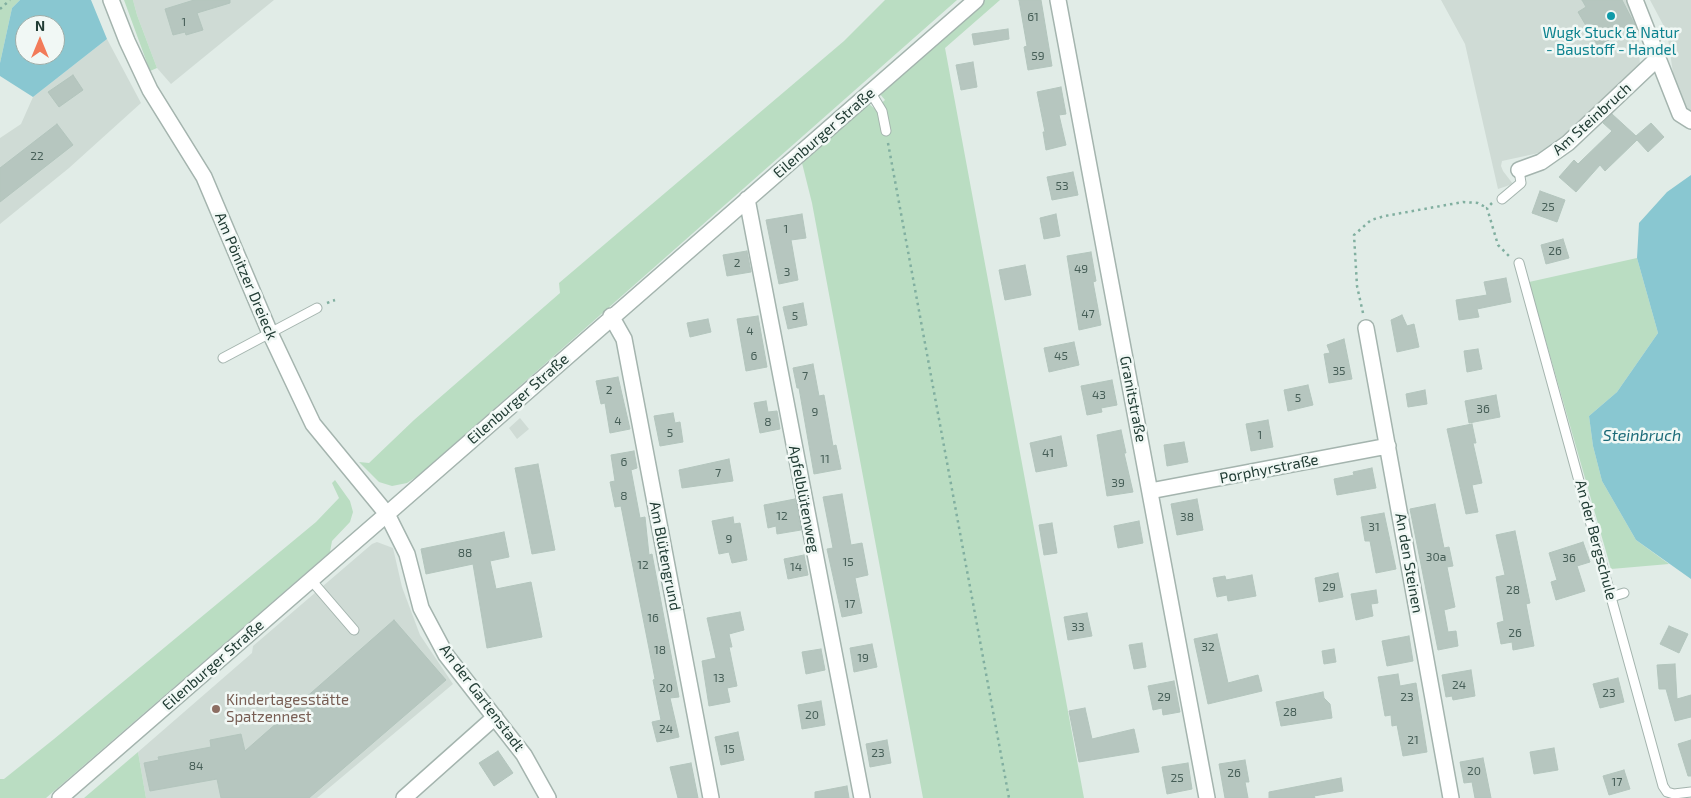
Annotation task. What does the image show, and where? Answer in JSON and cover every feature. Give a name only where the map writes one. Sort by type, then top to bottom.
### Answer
[{"type":"street","name":"Am Pönitzer Dreieck","points":[[111,0],[127,41],[150,90],[204,177],[270,333],[313,424],[387,514]]},
{"type":"street","name":"Eilenburger Straße","points":[[60,798],[976,0]]},
{"type":"street","name":"Granitstraße","points":[[1058,0],[1207,798]]},
{"type":"street","points":[[1635,0],[1680,114],[1691,121]]},
{"type":"street","name":"Am Steinbruch","points":[[1519,170],[1541,162],[1562,147],[1658,58]]},
{"type":"street","name":"Apfelblütenweg","points":[[747,199],[862,798]]},
{"type":"street","name":"Am Blütengrund","points":[[611,316],[624,339],[711,798]]},
{"type":"street","name":"An den Steinen","points":[[1366,328],[1451,798]]},
{"type":"street","name":"Porphyrstraße","points":[[1150,491],[1388,446]]},
{"type":"street","name":"An der Gartenstadt","points":[[387,514],[407,554],[421,608],[446,655],[524,755],[548,798]]},
{"type":"street","points":[[404,798],[418,793],[494,717]]},
{"type":"lane","points":[[871,93],[882,111],[886,131]]},
{"type":"lane","points":[[1502,199],[1521,183],[1519,170]]},
{"type":"lane","name":"An der Bergschule","points":[[1519,263],[1664,786],[1667,792],[1674,794],[1691,792]]},
{"type":"lane","points":[[223,358],[316,308]]},
{"type":"lane","points":[[311,580],[354,630]]},
{"type":"lane","points":[[1611,597],[1624,593]]},
{"type":"path","points":[[0,9],[10,0]]},
{"type":"path","points":[[886,131],[1009,798]]},
{"type":"path","points":[[1487,208],[1502,199]]},
{"type":"path","points":[[1366,328],[1357,286],[1354,235],[1371,220],[1463,202],[1478,203],[1487,208],[1498,245],[1505,254],[1519,263]]},
{"type":"shaded area","points":[[133,0],[274,0],[171,84],[157,68]]},
{"type":"shaded area","points":[[1441,0],[1629,0],[1638,25],[1640,67],[1548,151],[1502,161],[1503,171],[1513,184],[1498,189],[1465,44]]},
{"type":"shaded area","points":[[1650,0],[1691,0],[1691,116],[1684,109],[1673,73],[1667,32]]},
{"type":"shaded area","points":[[107,39],[141,103],[69,168],[0,224],[0,138],[21,124],[33,97]]},
{"type":"shaded area","points":[[520,418],[529,429],[517,439],[509,428]]},
{"type":"shaded area","points":[[377,542],[393,548],[402,587],[420,635],[453,684],[317,798],[146,798],[138,752],[252,653],[253,646],[372,544]]},
{"type":"green space","points":[[0,0],[20,0],[12,8],[0,63]]},
{"type":"green space","points":[[124,0],[133,0],[157,68],[150,71]]},
{"type":"green space","points":[[885,0],[957,0],[419,475],[407,483],[392,486],[379,482],[359,462],[369,463],[414,420],[560,293],[559,283],[844,41]]},
{"type":"green space","points":[[984,0],[1000,0],[945,48],[1084,798],[923,798],[812,203],[802,163],[869,104],[875,109],[885,100],[880,94]]},
{"type":"green space","points":[[1637,258],[1658,333],[1617,392],[1589,416],[1593,446],[1602,481],[1636,540],[1669,564],[1611,569],[1529,282]]},
{"type":"green space","points":[[335,480],[350,501],[353,512],[350,522],[332,541],[330,552],[46,798],[0,798],[0,779],[4,779],[54,739],[316,522],[339,498],[332,483]]},
{"type":"green space","points":[[138,752],[146,798],[84,798]]},
{"type":"water","points":[[20,0],[91,0],[107,39],[33,97],[0,76],[0,63],[12,8]]},
{"type":"water","name":"Steinbruch","points":[[1691,175],[1691,579],[1636,540],[1602,481],[1593,446],[1589,416],[1617,392],[1658,333],[1637,258],[1639,223],[1667,192]]},
{"type":"building","points":[[194,0],[230,0],[230,3],[197,13],[203,30],[186,35],[185,32],[173,35],[165,9]]},
{"type":"building","points":[[1019,0],[1041,0],[1052,66],[1028,70],[1024,47],[1027,46]]},
{"type":"building","name":"Wugk Stuck & Natur - Baustoff - Handel","points":[[1582,0],[1622,0],[1635,25],[1598,46],[1578,12],[1586,7]]},
{"type":"building","points":[[1008,29],[1009,39],[974,45],[972,34]]},
{"type":"building","points":[[973,62],[977,87],[961,90],[956,65]]},
{"type":"building","points":[[73,75],[83,90],[59,107],[48,92]]},
{"type":"building","points":[[1061,87],[1066,114],[1059,115],[1066,145],[1046,150],[1043,132],[1045,132],[1037,92]]},
{"type":"building","points":[[1612,114],[1636,136],[1651,123],[1664,137],[1648,152],[1637,140],[1605,171],[1600,165],[1576,192],[1559,177],[1574,160],[1578,164],[1612,131],[1603,123]]},
{"type":"building","points":[[57,124],[73,145],[0,202],[0,168]]},
{"type":"building","points":[[1073,172],[1078,195],[1052,200],[1047,177]]},
{"type":"building","points":[[1540,191],[1565,200],[1557,222],[1532,213]]},
{"type":"building","points":[[802,214],[806,238],[791,240],[798,280],[779,284],[766,220]]},
{"type":"building","points":[[1056,214],[1060,236],[1044,239],[1040,218]]},
{"type":"building","points":[[1563,239],[1569,258],[1546,264],[1541,245]]},
{"type":"building","points":[[747,251],[751,272],[727,276],[723,255]]},
{"type":"building","points":[[1091,252],[1096,281],[1093,282],[1101,325],[1079,330],[1067,256]]},
{"type":"building","points":[[1025,265],[1031,295],[1005,300],[999,270]]},
{"type":"building","points":[[1506,278],[1511,302],[1477,309],[1479,317],[1459,320],[1456,300],[1487,295],[1484,282]]},
{"type":"building","points":[[803,303],[807,325],[788,329],[783,307]]},
{"type":"building","points":[[1402,315],[1407,326],[1414,324],[1419,347],[1397,352],[1391,320]]},
{"type":"building","points":[[758,316],[767,367],[746,371],[737,319]]},
{"type":"building","points":[[708,319],[711,332],[690,337],[687,323]]},
{"type":"building","points":[[1344,339],[1352,379],[1329,383],[1324,354],[1330,353],[1327,345]]},
{"type":"building","points":[[1074,342],[1079,365],[1049,372],[1044,348]]},
{"type":"building","points":[[1478,349],[1482,369],[1467,372],[1464,351]]},
{"type":"building","points":[[813,364],[819,396],[824,395],[833,446],[836,445],[841,469],[814,474],[799,388],[797,388],[793,368]]},
{"type":"building","points":[[618,377],[630,429],[610,433],[605,403],[601,404],[596,381]]},
{"type":"building","points":[[1112,380],[1117,405],[1101,408],[1102,412],[1087,415],[1081,386]]},
{"type":"building","points":[[1308,385],[1313,405],[1288,411],[1284,390]]},
{"type":"building","points":[[1425,390],[1427,404],[1408,407],[1406,394]]},
{"type":"building","points":[[1496,395],[1500,417],[1469,423],[1465,401]]},
{"type":"building","points":[[766,401],[768,412],[777,411],[780,429],[760,433],[754,403]]},
{"type":"building","points":[[673,413],[675,423],[680,422],[683,442],[660,446],[654,416]]},
{"type":"building","points":[[1268,420],[1273,447],[1251,451],[1246,424]]},
{"type":"building","points":[[1472,424],[1476,443],[1473,443],[1482,483],[1472,485],[1478,512],[1466,514],[1447,429]]},
{"type":"building","points":[[1121,430],[1133,492],[1107,496],[1097,435]]},
{"type":"building","points":[[1061,436],[1067,466],[1036,472],[1030,443]]},
{"type":"building","points":[[1184,442],[1188,462],[1167,466],[1164,445]]},
{"type":"building","points":[[634,451],[637,468],[631,470],[640,518],[645,517],[649,555],[652,554],[679,697],[670,698],[679,737],[657,742],[652,722],[661,720],[653,680],[655,679],[621,506],[615,507],[610,482],[615,481],[611,455]]},
{"type":"building","points":[[729,459],[733,481],[682,488],[679,470]]},
{"type":"building","points":[[538,464],[555,550],[532,554],[515,468]]},
{"type":"building","points":[[1372,468],[1376,488],[1337,495],[1334,479],[1354,475],[1353,472]]},
{"type":"building","points":[[842,494],[851,545],[862,543],[868,575],[855,578],[862,613],[842,617],[827,549],[833,548],[823,497]]},
{"type":"building","points":[[795,499],[801,530],[777,534],[776,526],[768,528],[764,505]]},
{"type":"building","points":[[1197,499],[1203,530],[1177,535],[1171,504]]},
{"type":"building","points":[[1435,504],[1444,548],[1449,547],[1453,566],[1447,567],[1455,607],[1444,610],[1448,632],[1456,631],[1458,646],[1438,650],[1410,509]]},
{"type":"building","points":[[1384,513],[1396,569],[1376,573],[1370,541],[1365,541],[1361,517]]},
{"type":"building","points":[[733,517],[734,524],[740,523],[747,560],[732,563],[729,552],[719,554],[712,521]]},
{"type":"building","points":[[1139,521],[1143,543],[1118,548],[1114,526]]},
{"type":"building","points":[[1052,523],[1057,553],[1044,555],[1039,525]]},
{"type":"building","points":[[1515,531],[1530,603],[1526,604],[1534,646],[1513,650],[1512,642],[1501,644],[1497,623],[1504,621],[1496,577],[1505,575],[1496,535]]},
{"type":"building","points":[[504,532],[509,557],[490,561],[496,589],[531,582],[542,637],[487,648],[473,564],[426,574],[421,549]]},
{"type":"building","points":[[1583,542],[1590,562],[1577,566],[1585,591],[1556,600],[1551,582],[1557,580],[1549,553]]},
{"type":"building","points":[[804,555],[808,575],[788,579],[784,559]]},
{"type":"building","points":[[1338,573],[1343,597],[1319,602],[1315,578]]},
{"type":"building","points":[[1252,575],[1256,596],[1228,601],[1227,595],[1217,597],[1213,578],[1225,576],[1226,580]]},
{"type":"building","points":[[1376,590],[1378,603],[1371,604],[1373,616],[1356,620],[1351,594]]},
{"type":"building","points":[[740,612],[744,630],[729,634],[732,647],[729,647],[737,686],[727,688],[730,702],[709,706],[702,661],[716,658],[707,618]]},
{"type":"building","points":[[1087,613],[1092,636],[1068,640],[1064,617]]},
{"type":"building","points":[[394,620],[446,680],[309,798],[221,798],[217,779],[150,791],[144,763],[159,760],[158,757],[211,747],[210,740],[241,734],[245,751]]},
{"type":"building","points":[[1669,626],[1688,634],[1679,653],[1660,644]]},
{"type":"building","points":[[1217,634],[1228,683],[1258,675],[1262,691],[1208,704],[1194,639]]},
{"type":"building","points":[[1409,636],[1413,661],[1387,666],[1382,641]]},
{"type":"building","points":[[1142,643],[1146,667],[1134,669],[1129,645]]},
{"type":"building","points":[[872,644],[877,667],[854,672],[850,648]]},
{"type":"building","points":[[821,649],[825,670],[806,674],[802,652]]},
{"type":"building","points":[[1334,649],[1336,662],[1324,664],[1322,651]]},
{"type":"building","points":[[1675,664],[1677,699],[1691,695],[1691,717],[1675,721],[1666,689],[1659,689],[1657,665]]},
{"type":"building","points":[[1471,670],[1475,696],[1453,700],[1452,696],[1446,697],[1442,675]]},
{"type":"building","points":[[1398,674],[1400,686],[1416,683],[1427,752],[1403,756],[1397,725],[1392,726],[1391,715],[1385,716],[1378,677]]},
{"type":"building","points":[[1618,678],[1624,702],[1600,708],[1593,684]]},
{"type":"building","points":[[1174,681],[1180,712],[1163,715],[1162,708],[1153,710],[1148,686]]},
{"type":"building","points":[[1323,692],[1324,698],[1330,704],[1332,718],[1281,726],[1276,702]]},
{"type":"building","points":[[821,701],[825,725],[802,729],[798,705]]},
{"type":"building","points":[[1085,708],[1092,739],[1134,729],[1139,752],[1079,762],[1069,711]]},
{"type":"building","points":[[738,732],[744,760],[721,765],[715,737]]},
{"type":"building","points":[[887,740],[891,763],[870,767],[866,744]]},
{"type":"building","points":[[1691,740],[1691,776],[1688,776],[1678,744]]},
{"type":"building","points":[[1554,748],[1558,770],[1534,774],[1530,752]]},
{"type":"building","points":[[498,751],[513,773],[494,786],[479,763]]},
{"type":"building","points":[[1483,758],[1491,798],[1475,798],[1472,782],[1464,783],[1460,762]]},
{"type":"building","points":[[1245,760],[1249,782],[1245,782],[1248,798],[1225,798],[1219,764]]},
{"type":"building","points":[[691,763],[698,798],[678,798],[670,767]]},
{"type":"building","points":[[1188,763],[1192,789],[1167,794],[1162,767]]},
{"type":"building","points":[[1624,770],[1630,789],[1609,795],[1603,776]]},
{"type":"building","points":[[1341,778],[1343,791],[1314,796],[1315,798],[1269,798],[1269,792]]},
{"type":"building","points":[[847,786],[849,798],[815,798],[815,792]]},
{"type":"place","name":"Wugk Stuck & Natur - Baustoff - Handel","points":[[1611,16]]},
{"type":"place","name":"Kindertagesstätte Spatzennest","points":[[216,709]]}]
